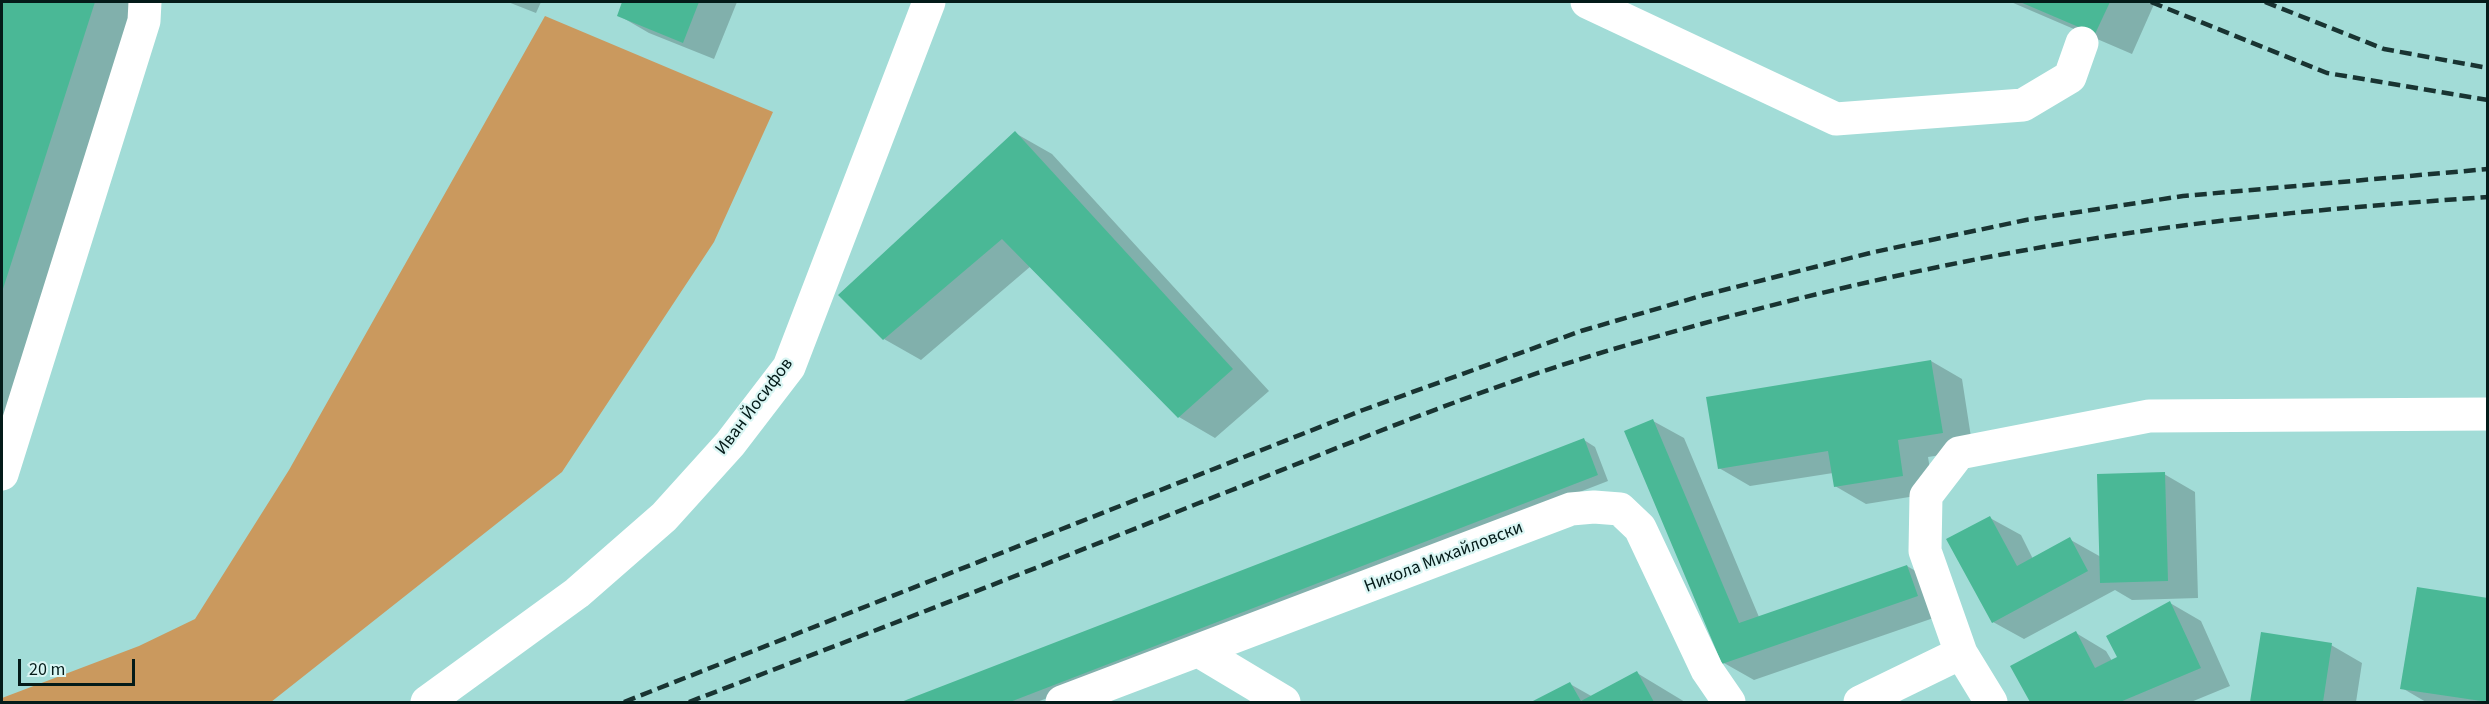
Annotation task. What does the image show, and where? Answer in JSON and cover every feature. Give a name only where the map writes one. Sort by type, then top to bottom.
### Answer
[{"type":"street","points":[[2,474],[144,21],[145,2]]},
{"type":"street","name":"Иван Йосифов","points":[[427,702],[577,593],[664,517],[730,444],[789,368],[929,2]]},
{"type":"street","points":[[1587,2],[1836,119],[2023,105],[2070,76],[2082,43]]},
{"type":"street","points":[[1991,702],[1962,653],[1925,551],[1926,496],[1959,453],[2149,416],[2487,414]]},
{"type":"street","name":"Никола Михайловски","points":[[1062,702],[1571,509],[1603,508],[1620,509],[1640,528],[1707,670],[1729,702]]},
{"type":"street","points":[[1199,651],[1284,702]]},
{"type":"street","points":[[1860,702],[1962,653]]},
{"type":"shaded area","points":[[545,16],[773,112],[714,242],[562,472],[271,702],[2,702],[2,698],[139,646],[195,619],[289,470]]},
{"type":"building","points":[[2,2],[95,2],[2,292]]},
{"type":"building","points":[[622,2],[699,2],[683,43],[617,16]]},
{"type":"building","points":[[2020,2],[2110,2],[2095,34]]},
{"type":"building","points":[[1015,131],[1233,369],[1178,418],[1002,239],[883,340],[838,295]]},
{"type":"building","points":[[1931,360],[1943,433],[1898,440],[1903,476],[1834,487],[1828,451],[1718,469],[1706,397]]},
{"type":"building","points":[[1653,419],[1739,623],[1907,565],[1918,596],[1722,664],[1624,431]]},
{"type":"building","points":[[1584,438],[1598,475],[1010,702],[901,702]]},
{"type":"building","points":[[2165,472],[2168,581],[2100,583],[2097,474]]},
{"type":"building","points":[[1990,516],[2017,566],[2070,537],[2088,571],[1992,623],[1946,539]]},
{"type":"building","points":[[2417,587],[2488,598],[2488,702],[2400,689]]},
{"type":"building","points":[[2170,601],[2201,668],[2120,702],[2030,702],[2010,666],[2076,631],[2095,668],[2117,657],[2106,636]]},
{"type":"building","points":[[2261,632],[2332,643],[2323,702],[2250,702]]},
{"type":"building","points":[[1637,671],[1654,702],[1531,702],[1570,682],[1581,701]]},
{"type":"railway","points":[[2151,2],[2327,73],[2488,100]]},
{"type":"railway","points":[[2265,2],[2384,49],[2488,68]]},
{"type":"railway","points":[[624,702],[1363,410],[1581,331],[1704,295],[1874,252],[2026,220],[2183,196],[2488,169]]},
{"type":"railway","points":[[689,702],[1008,579],[1447,405],[1547,370],[1669,333],[1815,295],[2037,248],[2225,220],[2488,197]]}]
